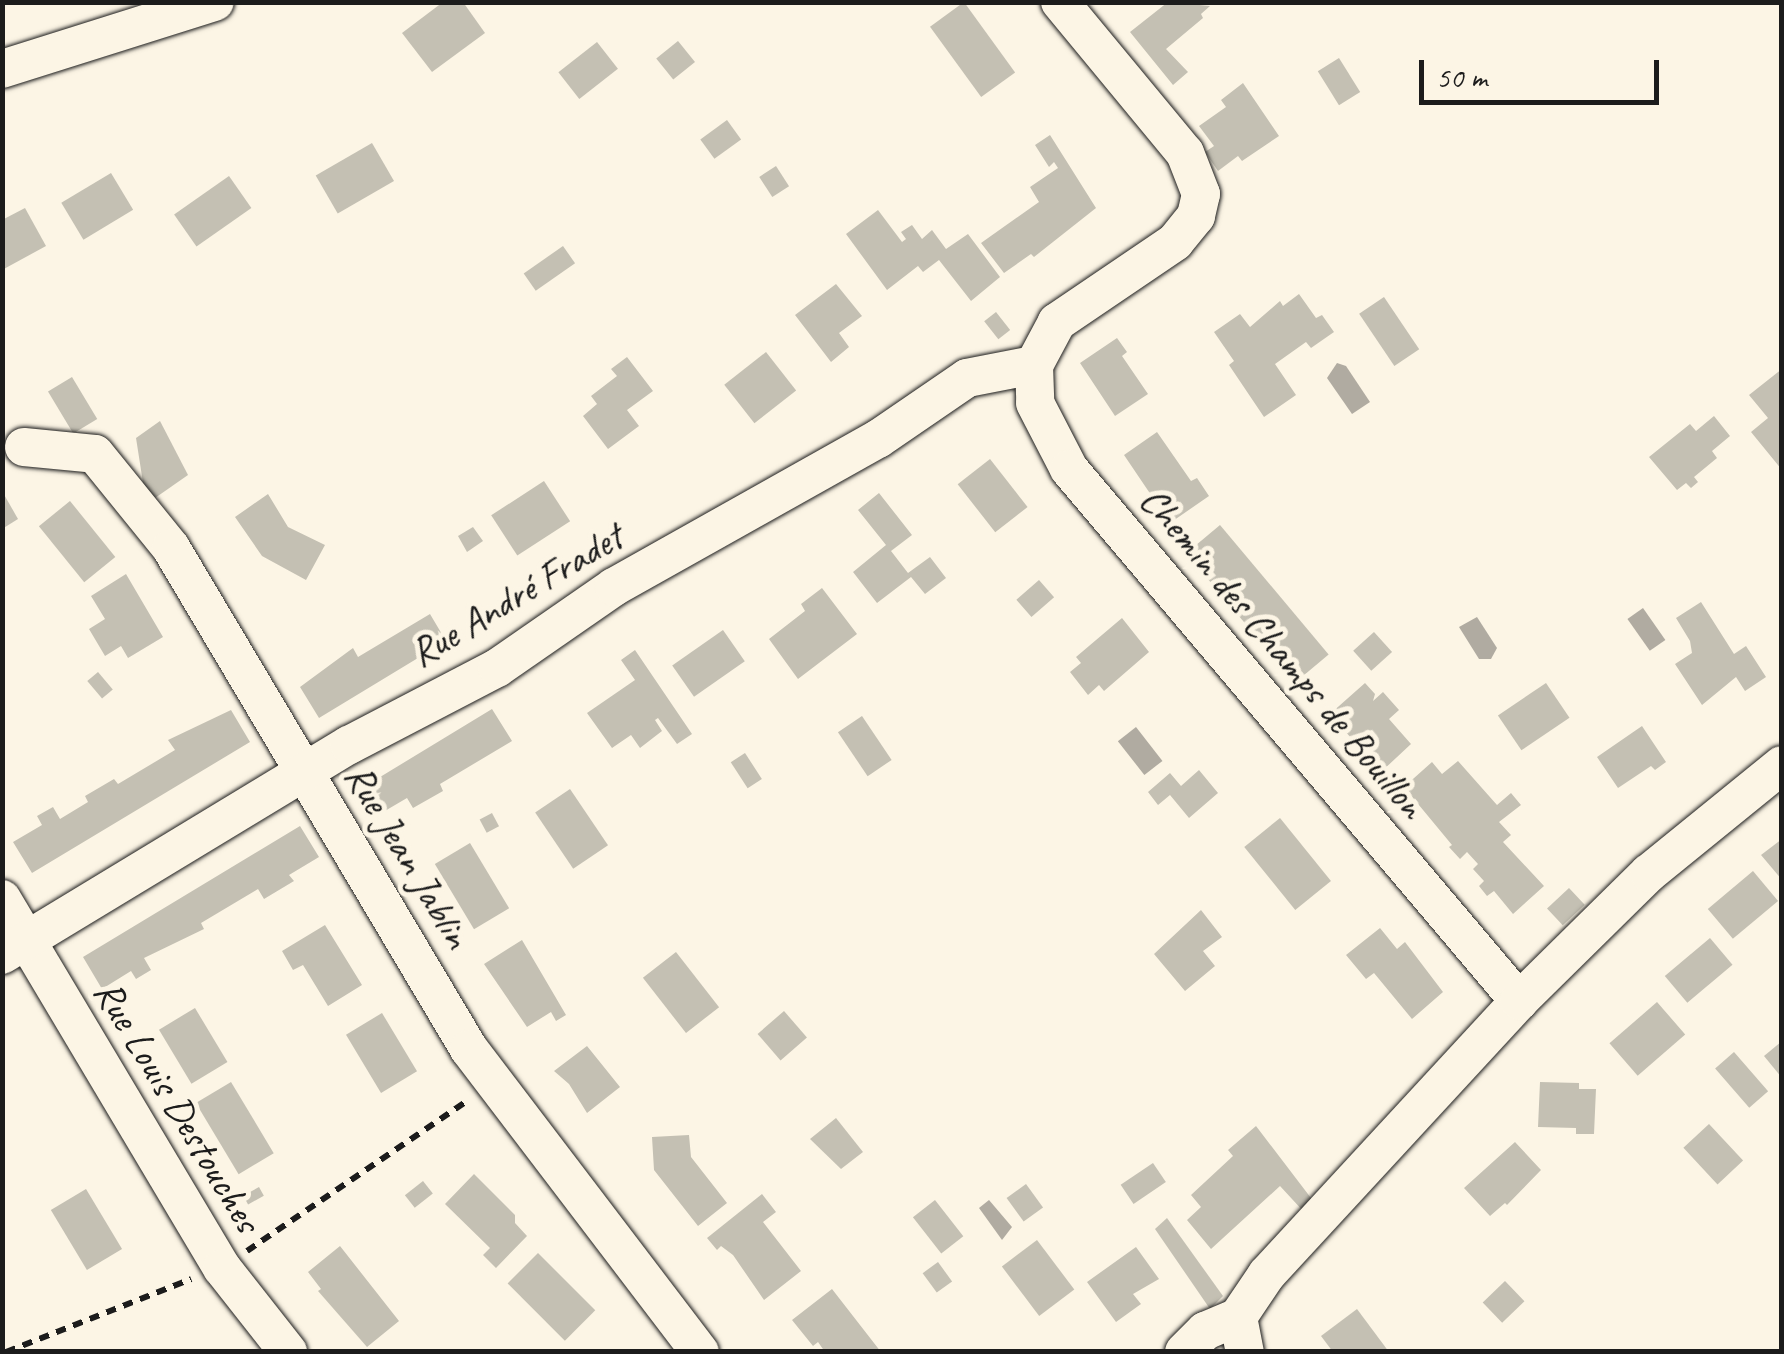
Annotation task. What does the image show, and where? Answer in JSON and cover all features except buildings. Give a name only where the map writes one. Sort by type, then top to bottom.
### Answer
[{"type":"street","points":[[2,68],[214,2]]},
{"type":"street","points":[[1034,364],[1056,322],[1175,242],[1196,216],[1200,194],[1184,153],[1060,2]]},
{"type":"street","name":"Rue André Fradet","points":[[16,947],[305,772],[426,702],[497,668],[614,586],[878,439],[966,378],[1034,364]]},
{"type":"street","name":"Chemin des Champs de Bouillon","points":[[1034,364],[1035,403],[1069,469],[1519,1001]]},
{"type":"street","name":"Rue Jean Jablin","points":[[24,448],[95,454],[170,548],[470,1049],[700,1352]]},
{"type":"street","points":[[1184,1352],[1205,1331],[1242,1334],[1267,1274],[1519,1001],[1649,873],[1782,766]]},
{"type":"street","name":"Rue Louis Destouches","points":[[2,899],[16,947],[222,1268],[288,1352]]},
{"type":"path","points":[[6,1352],[222,1268],[496,1083]]},
{"type":"shaded area","points":[[1337,363],[1346,366],[1370,402],[1352,414],[1327,378]]},
{"type":"shaded area","points":[[1643,608],[1665,640],[1650,651],[1627,619]]},
{"type":"shaded area","points":[[1477,617],[1497,648],[1491,659],[1479,659],[1459,627]]},
{"type":"shaded area","points":[[1136,727],[1162,761],[1144,775],[1118,741]]},
{"type":"shaded area","points":[[989,1200],[1012,1227],[1002,1240],[979,1208]]}]
